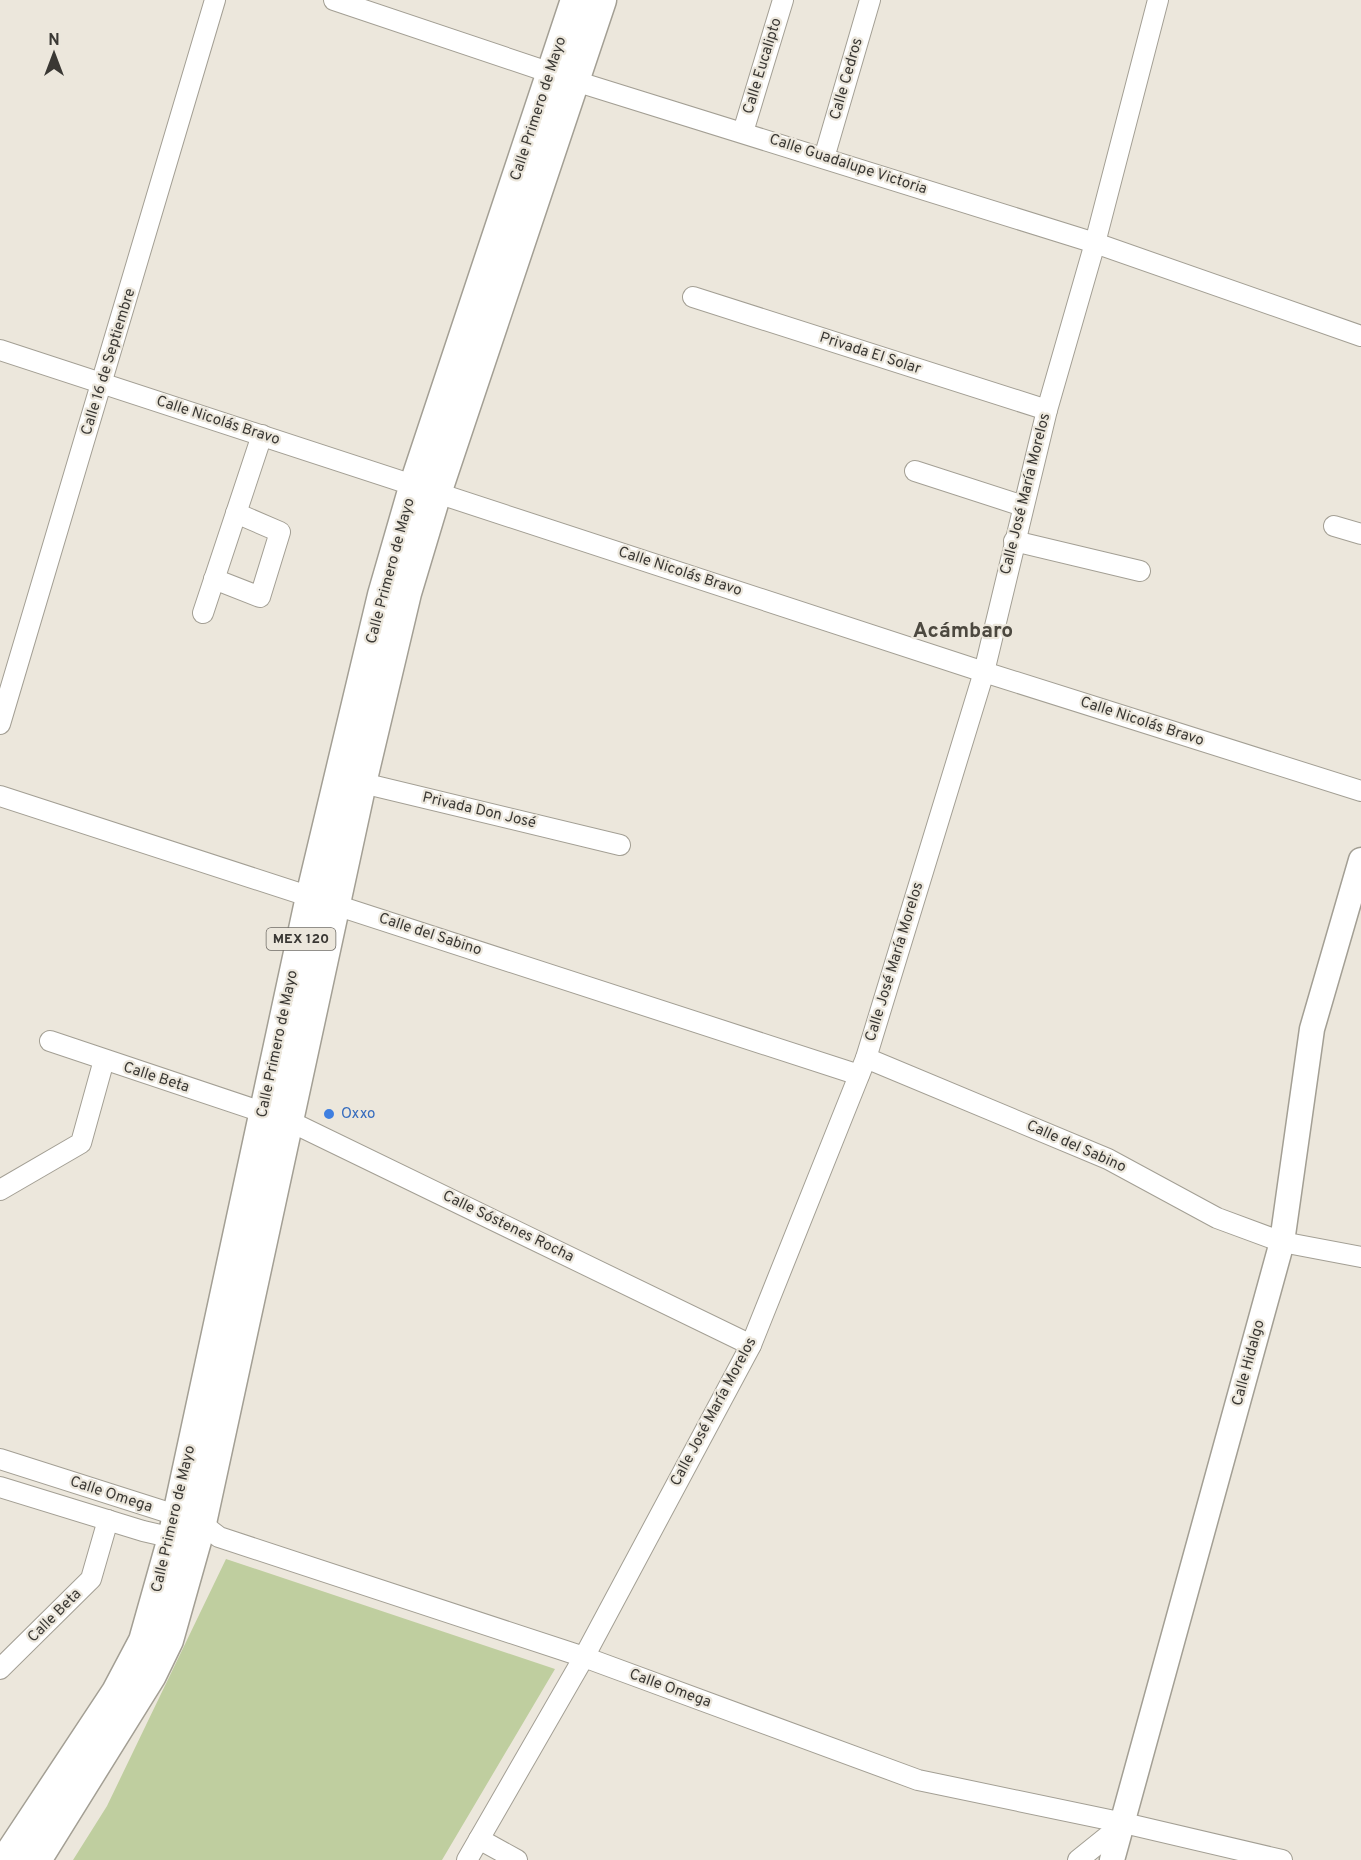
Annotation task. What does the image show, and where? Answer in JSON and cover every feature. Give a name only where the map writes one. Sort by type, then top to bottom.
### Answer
[{"type":"main road","name":"Calle Primero de Mayo","points":[[563,77],[576,0]]},
{"type":"main road","name":"Calle Primero de Mayo","points":[[36,1860],[151,1675],[168,1640],[193,1531],[276,1117],[350,780],[382,595],[426,488],[563,77],[601,0]]},
{"type":"main road","name":"Calle Primero de Mayo","points":[[6,1860],[117,1692],[144,1641],[193,1531]]},
{"type":"street","name":"Calle 16 de Septiembre","points":[[0,724],[215,0]]},
{"type":"street","name":"Calle Guadalupe Victoria","points":[[334,0],[563,77],[1095,243],[1361,336]]},
{"type":"street","name":"Calle Eucalipto","points":[[743,132],[783,0]]},
{"type":"street","name":"Calle Cedros","points":[[825,158],[870,0]]},
{"type":"street","name":"Calle José María Morelos","points":[[467,1860],[584,1657],[751,1345],[863,1066],[984,672],[1047,410],[1095,243],[1158,0]]},
{"type":"street","name":"Privada El Solar","points":[[693,297],[1047,410]]},
{"type":"street","name":"Calle Nicolás Bravo","points":[[0,350],[984,672],[1361,791]]},
{"type":"street","points":[[203,613],[262,435]]},
{"type":"street","points":[[915,471],[1023,506]]},
{"type":"street","points":[[214,579],[260,597],[280,532],[236,513]]},
{"type":"street","points":[[1334,526],[1361,534]]},
{"type":"street","points":[[1014,542],[1140,571]]},
{"type":"street","name":"Privada Don José","points":[[350,780],[620,844]]},
{"type":"street","name":"Calle del Sabino","points":[[0,796],[323,900],[863,1066],[1108,1159],[1216,1218],[1282,1242],[1361,1257]]},
{"type":"street","name":"Calle Hidalgo","points":[[1112,1860],[1282,1242],[1311,1029],[1361,860]]},
{"type":"street","name":"Calle Beta","points":[[50,1041],[276,1117]]},
{"type":"street","points":[[0,1190],[81,1143],[104,1060]]},
{"type":"street","name":"Calle Sóstenes Rocha","points":[[276,1117],[751,1345]]},
{"type":"street","name":"Calle Omega","points":[[0,1459],[193,1531],[584,1657],[918,1780],[1124,1823],[1282,1860]]},
{"type":"street","name":"Calle Omega","points":[[4,1495],[108,1520],[193,1531]]},
{"type":"street","name":"Calle Beta","points":[[0,1669],[91,1579],[108,1520]]},
{"type":"street","points":[[1078,1860],[1124,1823]]},
{"type":"street","points":[[479,1839],[517,1860]]},
{"type":"green space","points":[[226,1559],[555,1669],[442,1860],[73,1860],[107,1806]]},
{"type":"place","name":"Oxxo","points":[[329,1114]]},
{"type":"district","name":"Acámbaro","points":[[963,631]]}]
